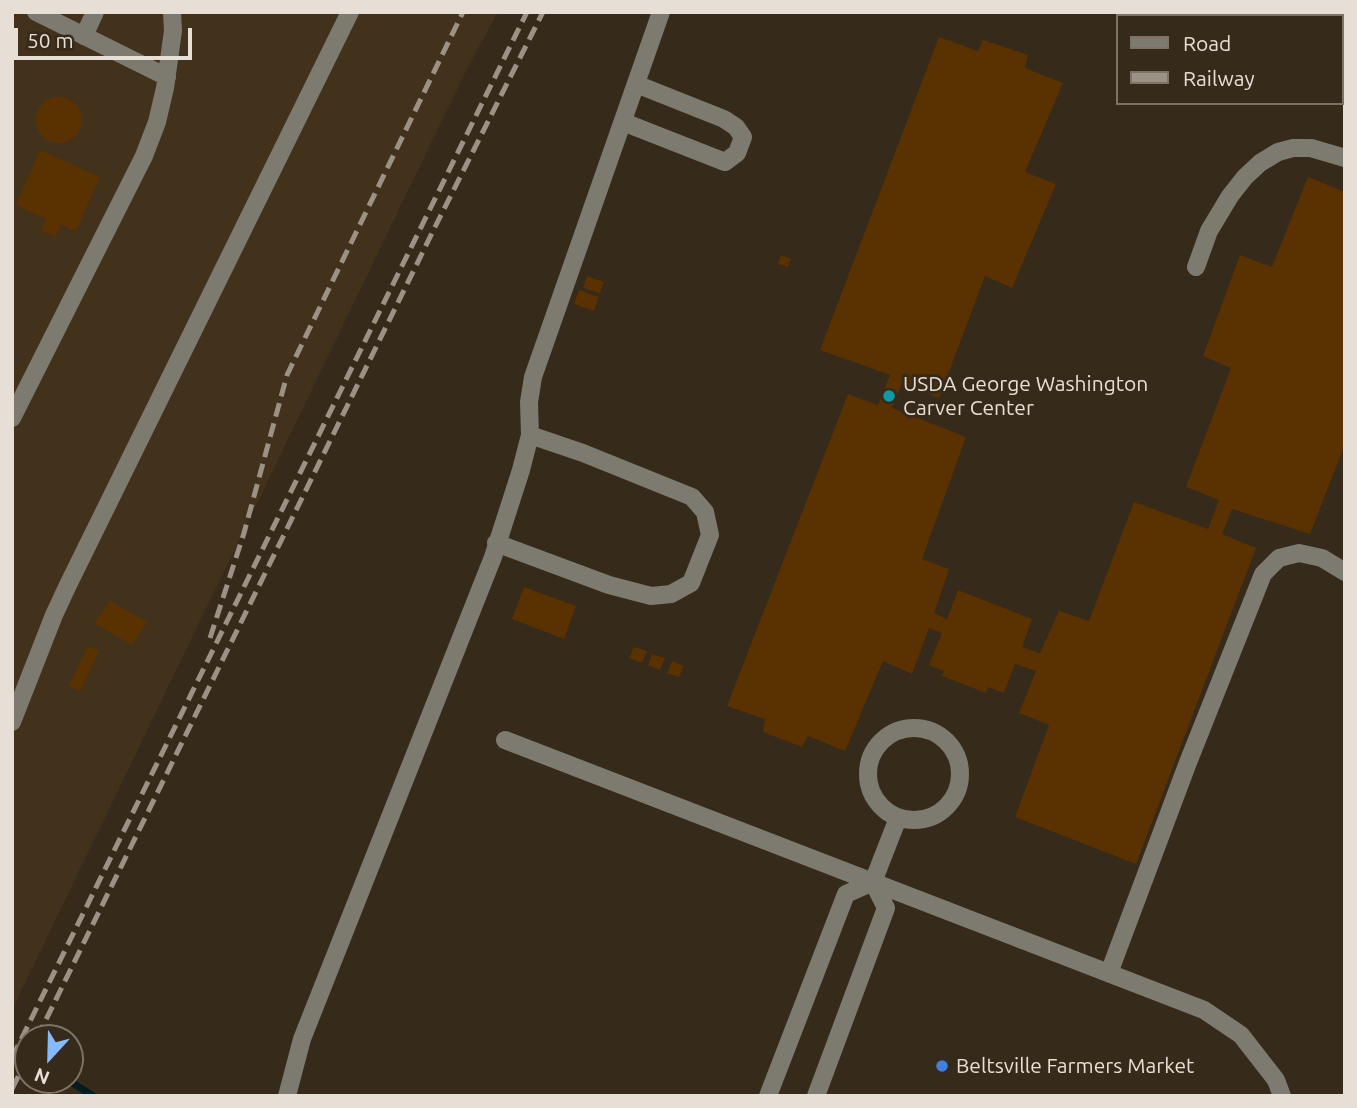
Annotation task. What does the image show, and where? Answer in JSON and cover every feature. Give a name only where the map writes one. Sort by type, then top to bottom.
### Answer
[{"type":"street","points":[[36,12],[167,77]]},
{"type":"street","points":[[84,36],[95,12]]},
{"type":"street","points":[[12,418],[144,156],[157,122],[167,77],[173,32],[172,12]]},
{"type":"street","points":[[12,722],[68,584],[350,12]]},
{"type":"street","points":[[287,1096],[302,1039],[493,557],[530,435],[529,402],[533,377],[661,12]]},
{"type":"street","points":[[623,122],[725,162],[737,153],[743,137],[736,127],[723,119],[636,84]]},
{"type":"street","points":[[1196,267],[1209,231],[1230,196],[1260,163],[1278,152],[1293,148],[1311,148],[1345,158]]},
{"type":"street","points":[[496,543],[608,584],[651,596],[671,594],[691,583],[710,535],[705,512],[692,497],[583,453],[530,435]]},
{"type":"street","points":[[1110,973],[1187,765],[1263,574],[1279,558],[1299,553],[1322,558],[1345,572]]},
{"type":"street","points":[[918,728],[934,732],[947,741],[956,755],[961,770],[959,786],[952,801],[940,813],[926,819],[910,821],[898,818],[882,809],[873,797],[868,784],[867,769],[871,755],[884,738],[904,729],[918,728]]},
{"type":"street","points":[[505,740],[1204,1010],[1241,1035],[1276,1080],[1283,1096]]},
{"type":"street","points":[[768,1096],[846,894],[873,882],[898,818]]},
{"type":"street","points":[[816,1096],[887,908],[873,882]]},
{"type":"shaded area","points":[[12,12],[498,12],[465,73],[12,1010]]},
{"type":"building","points":[[939,37],[978,51],[983,40],[1028,55],[1025,68],[1063,83],[1025,172],[1056,184],[1012,288],[985,276],[939,398],[902,383],[892,408],[966,437],[922,559],[949,569],[934,613],[947,619],[958,590],[1032,619],[1022,647],[1040,653],[1059,611],[1089,621],[1134,502],[1208,529],[1219,500],[1186,487],[1231,368],[1203,356],[1240,255],[1272,267],[1308,177],[1345,192],[1345,444],[1310,534],[1232,509],[1222,534],[1256,548],[1136,864],[1015,817],[1049,725],[1019,713],[1036,671],[1015,664],[1004,693],[988,687],[986,693],[942,676],[944,671],[929,665],[942,633],[929,628],[912,674],[883,661],[845,751],[808,736],[802,747],[763,732],[765,719],[727,706],[848,394],[878,405],[890,375],[820,350]]},
{"type":"building","points":[[59,97],[75,104],[82,120],[75,136],[59,143],[43,136],[36,120],[43,104]]},
{"type":"building","points":[[40,150],[100,177],[76,231],[61,225],[55,237],[41,231],[46,219],[16,205]]},
{"type":"building","points":[[781,255],[791,259],[788,267],[778,264]]},
{"type":"building","points":[[587,276],[604,282],[600,293],[583,288]]},
{"type":"building","points":[[579,290],[599,297],[594,311],[574,304]]},
{"type":"building","points":[[524,587],[576,606],[564,639],[512,619]]},
{"type":"building","points":[[110,601],[147,622],[132,645],[94,623]]},
{"type":"building","points":[[88,646],[99,651],[80,691],[69,686]]},
{"type":"building","points":[[634,647],[647,651],[642,663],[629,658]]},
{"type":"building","points":[[652,654],[665,658],[660,670],[648,665]]},
{"type":"building","points":[[672,661],[684,666],[679,677],[667,673]]},
{"type":"waterway","points":[[84,1090],[93,1096]]},
{"type":"railway","points":[[210,638],[244,533],[287,375],[463,12]]},
{"type":"railway","points":[[12,1058],[527,12]]},
{"type":"railway","points":[[44,1024],[543,12]]},
{"type":"railway","points":[[12,1089],[14,1085]]},
{"type":"place","name":"USDA George Washington Carver Center","points":[[889,396]]},
{"type":"place","name":"Beltsville Farmers Market","points":[[942,1066]]}]
